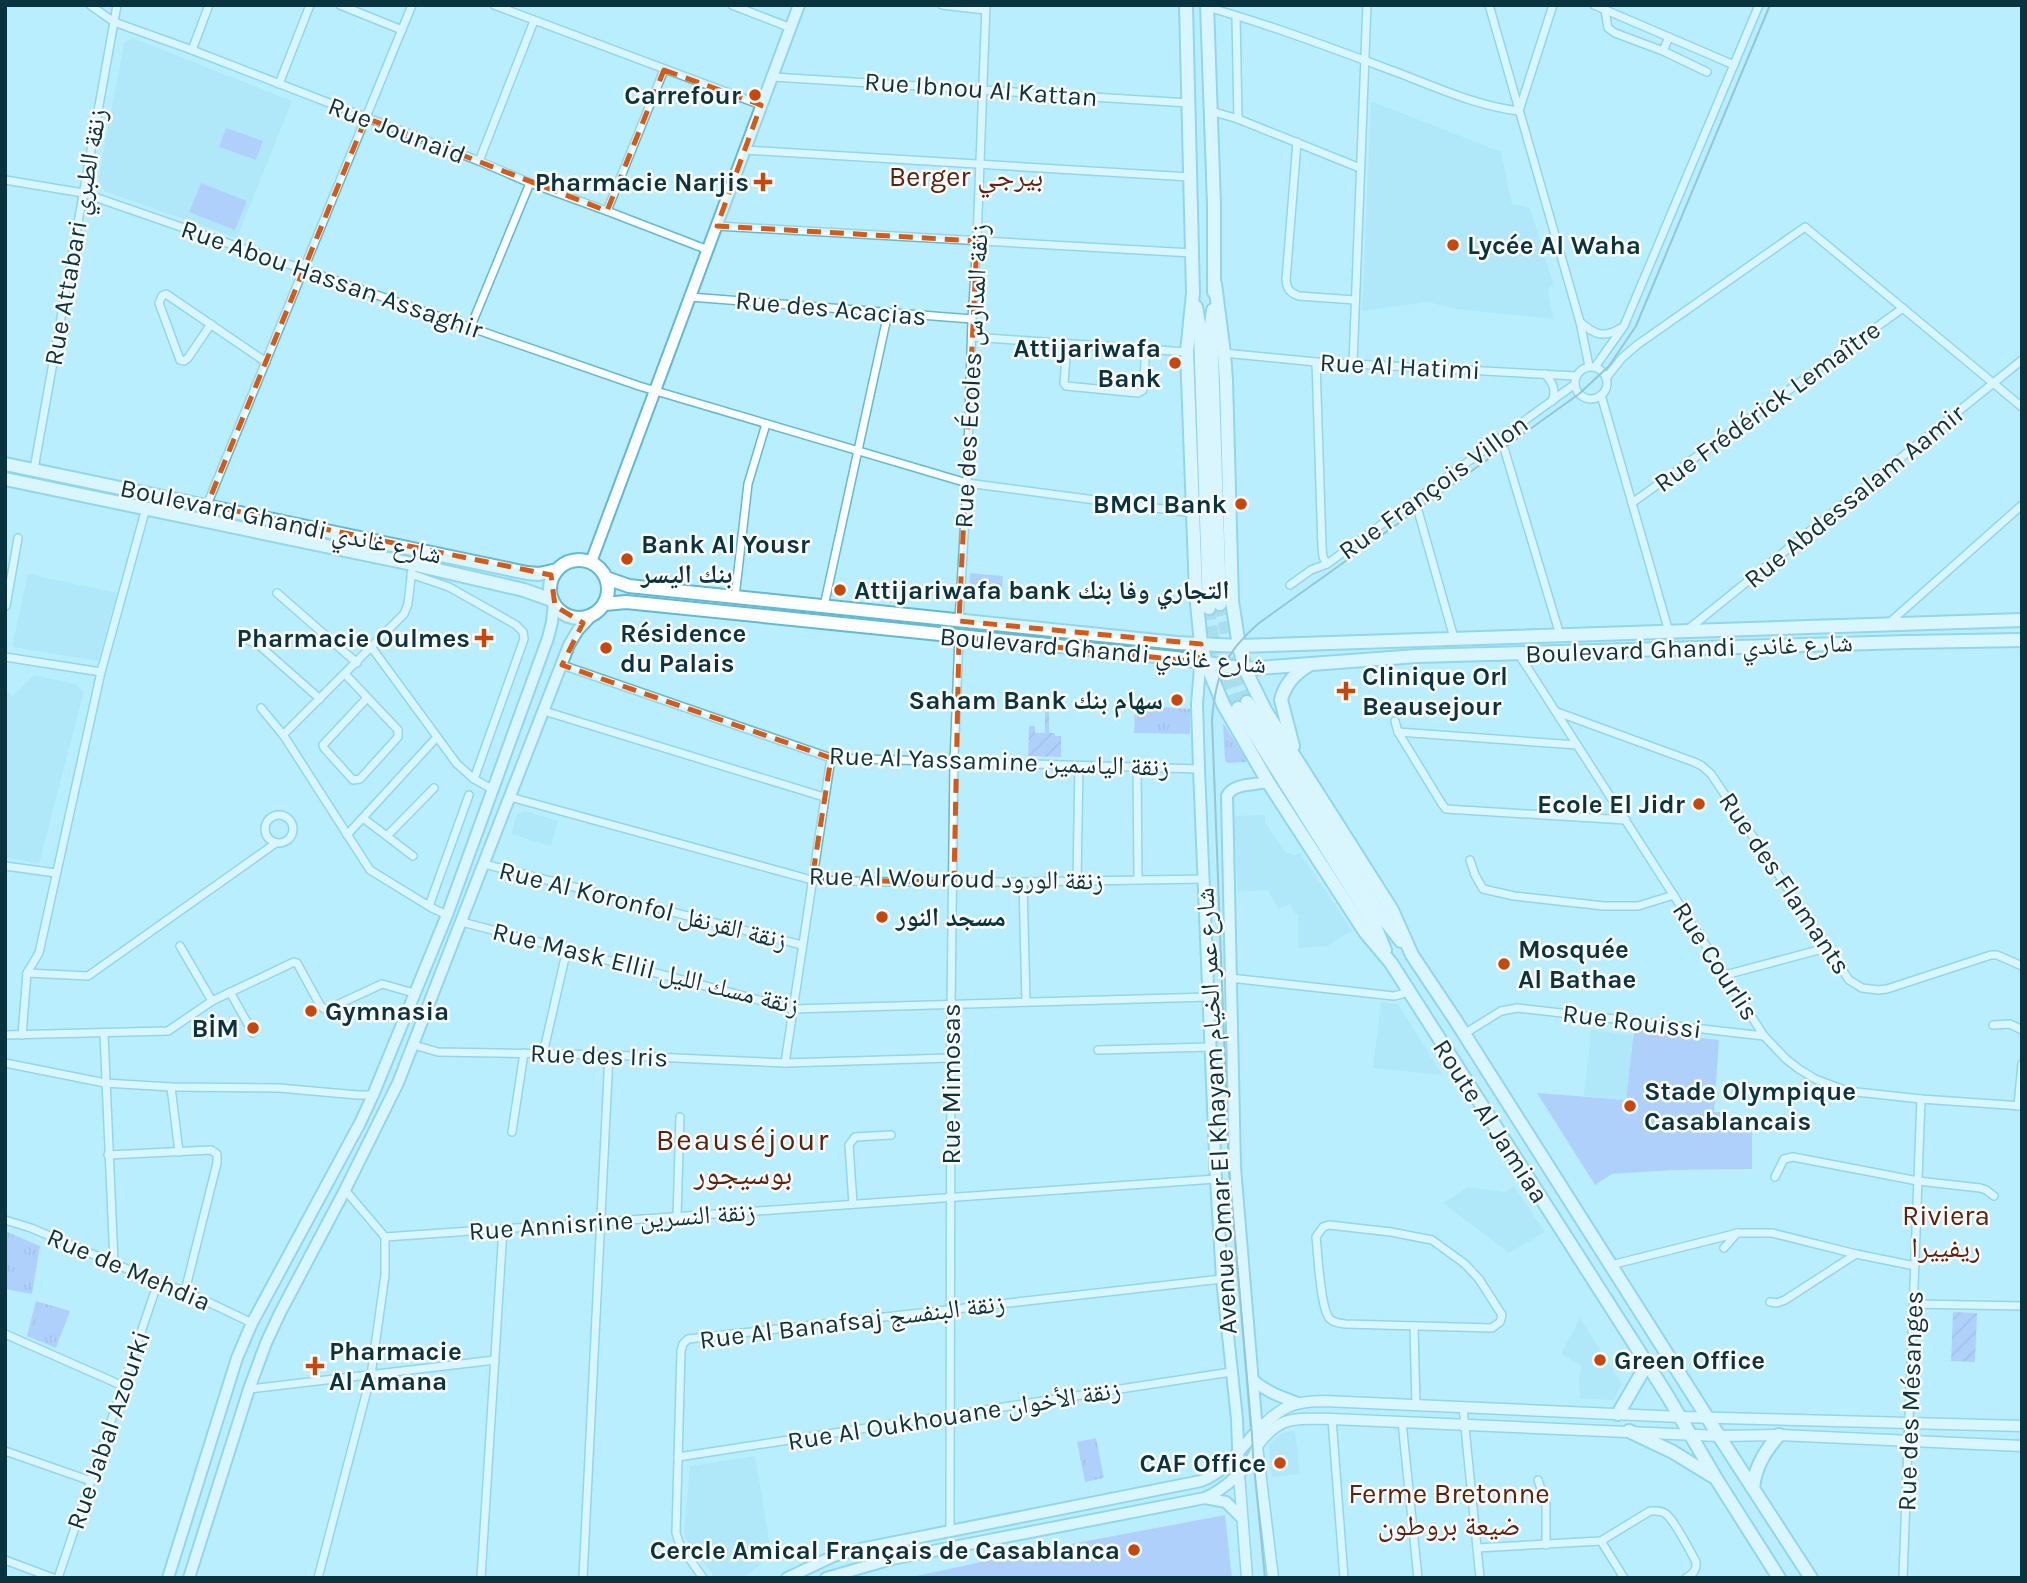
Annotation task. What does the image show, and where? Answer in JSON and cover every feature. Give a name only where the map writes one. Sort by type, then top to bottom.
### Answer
[{"type":"main road","points":[[591,562],[800,5]]},
{"type":"main road","points":[[1186,5],[1193,293],[1200,329],[1215,606],[1211,326],[1215,284],[1207,6]]},
{"type":"main road","name":"Route Al Jamiaa","points":[[1215,284],[1224,353],[1232,601],[1245,669],[1265,710],[1392,910],[1412,955],[1811,1578]]},
{"type":"main road","name":"Route Al Jamiaa","points":[[1193,293],[1187,352],[1196,593],[1203,663],[1223,704],[1268,782],[1365,932],[1391,963],[1681,1417],[1779,1578]]},
{"type":"main road","name":"Boulevard Ghandi شارع غاندي","points":[[5,464],[527,573],[539,574],[557,570]]},
{"type":"main road","name":"Boulevard Ghandi شارع غاندي","points":[[5,479],[146,508],[412,569],[524,590],[553,602]]},
{"type":"main road","points":[[168,1578],[237,1359],[252,1323],[360,1123],[447,915],[551,631],[553,602],[550,586],[557,570],[572,561],[591,562],[606,578],[609,591],[604,604],[573,636],[414,1045],[384,1113],[280,1313],[249,1389],[189,1578]]},
{"type":"main road","name":"Boulevard Ghandi شارع غاندي","points":[[606,578],[629,586],[959,621],[1239,646],[2022,620]]},
{"type":"main road","points":[[553,602],[569,617],[591,616]]},
{"type":"main road","name":"Boulevard Ghandi شارع غاندي","points":[[604,604],[626,602],[1245,669],[1369,659],[1518,653],[2022,640]]},
{"type":"main road","name":"Avenue Omar El Khayam شارع عمر الخيام","points":[[1203,663],[1197,704],[1210,1047],[1222,1279],[1239,1474]]},
{"type":"main road","points":[[1297,760],[1281,700],[1293,678],[1309,665]]},
{"type":"main road","points":[[1391,963],[1375,926],[1242,705],[1383,918],[1412,955]]},
{"type":"main road","name":"Avenue Omar El Khayam شارع عمر الخيام","points":[[1257,1446],[1235,1167],[1227,796],[1230,789],[1268,782]]},
{"type":"main road","points":[[1618,1414],[1647,1364]]},
{"type":"main road","points":[[1253,1380],[1275,1395],[1298,1402]]},
{"type":"main road","points":[[787,1578],[834,1556],[860,1549],[1201,1481],[1221,1471],[1256,1431]]},
{"type":"main road","points":[[1629,1431],[1679,1456],[1717,1480]]},
{"type":"main road","points":[[1753,1488],[1760,1461],[1779,1435]]},
{"type":"main road","points":[[826,1578],[892,1559],[1205,1498],[1220,1490],[1239,1474],[1257,1446]]},
{"type":"main road","points":[[1205,1498],[1226,1502],[1241,1517]]},
{"type":"street","name":"Rue Jounaid","points":[[90,5],[114,22],[708,250]]},
{"type":"street","name":"Rue Attabari زنقة الطبري","points":[[34,469],[117,5]]},
{"type":"street","points":[[192,50],[209,5]]},
{"type":"street","points":[[279,84],[310,5]]},
{"type":"street","points":[[340,5],[402,30]]},
{"type":"street","points":[[207,505],[412,5]]},
{"type":"street","points":[[494,5],[761,105]]},
{"type":"street","points":[[732,5],[791,27]]},
{"type":"street","points":[[942,5],[986,7]]},
{"type":"street","points":[[1353,364],[1367,5]]},
{"type":"street","points":[[1489,5],[1592,367]]},
{"type":"street","points":[[1519,111],[1553,5]]},
{"type":"street","points":[[1594,5],[1734,65]]},
{"type":"street","points":[[1592,367],[1624,326],[1759,5]]},
{"type":"street","points":[[1207,6],[1364,60],[1469,100],[1500,109],[1519,111]]},
{"type":"street","name":"Rue des Écoles زنقة المدارس","points":[[959,621],[986,7]]},
{"type":"street","points":[[1605,10],[1608,28],[1615,33],[1663,51],[1707,72]]},
{"type":"street","points":[[1236,16],[1238,119]]},
{"type":"street","points":[[479,161],[534,21]]},
{"type":"street","points":[[1663,51],[1669,37]]},
{"type":"street","points":[[607,211],[664,70]]},
{"type":"street","name":"Rue Ibnou Al Kattan","points":[[773,76],[1188,103]]},
{"type":"street","points":[[1211,111],[1238,119],[1360,168]]},
{"type":"street","points":[[1297,142],[1287,287],[1299,296],[1355,300]]},
{"type":"street","points":[[745,150],[1190,177]]},
{"type":"street","name":"Rue Abou Hassan Assaghir","points":[[5,180],[83,193],[655,391],[967,482],[1194,513]]},
{"type":"street","points":[[471,326],[530,183]]},
{"type":"street","points":[[717,226],[1192,253]]},
{"type":"street","points":[[1606,378],[1637,345],[1805,227],[2022,407]]},
{"type":"street","points":[[211,324],[188,358],[180,360],[159,299],[166,294],[211,324],[266,362]]},
{"type":"street","name":"Rue des Acacias","points":[[690,297],[972,319]]},
{"type":"street","name":"Rue Frédérick Lemaître","points":[[1632,503],[1903,308]]},
{"type":"street","points":[[824,606],[888,313]]},
{"type":"street","points":[[1580,322],[1600,334],[1615,332],[1624,326]]},
{"type":"street","points":[[972,337],[1187,352]]},
{"type":"street","points":[[1067,344],[1066,386],[1138,393],[1143,390],[1146,349]]},
{"type":"street","name":"Rue Al Hatimi","points":[[1224,353],[1316,362],[1545,374],[1575,380]]},
{"type":"street","name":"Rue Abdessalam Aamir","points":[[1686,631],[2022,360]]},
{"type":"street","points":[[1316,362],[1322,547],[1327,564]]},
{"type":"street","points":[[1592,367],[1603,372],[1606,378],[1606,387],[1601,395],[1586,398],[1577,392],[1575,380],[1581,369],[1592,367]]},
{"type":"street","points":[[1545,374],[1554,388],[1552,401]]},
{"type":"street","name":"Rue François Villon","points":[[1290,585],[1311,570],[1327,564],[1552,401],[1575,380]]},
{"type":"street","points":[[1601,395],[1669,632]]},
{"type":"street","points":[[735,597],[748,484],[766,424]]},
{"type":"street","points":[[1500,438],[1560,635]]},
{"type":"street","points":[[1415,500],[1454,638]]},
{"type":"street","points":[[1889,624],[2022,505]]},
{"type":"street","points":[[22,1035],[27,973],[39,953],[101,672],[146,508]]},
{"type":"street","points":[[6,606],[18,538]]},
{"type":"street","points":[[283,735],[404,614],[408,604],[412,569],[516,625],[523,632],[524,639],[474,779]]},
{"type":"street","points":[[277,593],[357,663]]},
{"type":"street","name":"Rue Mimosas","points":[[950,1531],[951,1005],[954,762],[959,637]]},
{"type":"street","points":[[248,640],[260,646],[320,699]]},
{"type":"street","points":[[372,648],[457,764],[474,779],[492,789]]},
{"type":"street","name":"Rue Courlis","points":[[1518,653],[1764,1036],[1786,1059],[1815,1079],[1847,1091],[2020,1106]]},
{"type":"street","points":[[5,657],[101,672]]},
{"type":"street","name":"Rue Al Yassamine زنقة الياسمين","points":[[562,665],[831,758],[1199,769]]},
{"type":"street","points":[[345,674],[367,698],[399,734],[360,779],[353,780],[323,745],[367,698]]},
{"type":"street","points":[[261,708],[283,735],[370,870],[447,915]]},
{"type":"street","points":[[544,711],[824,797]]},
{"type":"street","name":"Rue des Flamants","points":[[1556,712],[1702,766],[1711,774],[1826,948],[1849,980],[1863,988],[1887,989],[1992,955],[2022,966]]},
{"type":"street","points":[[1395,721],[1398,732],[1443,807],[1447,809],[1626,820]]},
{"type":"street","points":[[1398,732],[1577,745]]},
{"type":"street","points":[[347,835],[438,737]]},
{"type":"street","points":[[785,1063],[831,758]]},
{"type":"street","points":[[1077,881],[1079,766]]},
{"type":"street","points":[[1137,766],[1138,879]]},
{"type":"street","points":[[387,836],[434,788]]},
{"type":"street","points":[[429,906],[469,795]]},
{"type":"street","name":"Rue Al Wouroud زنقة الورود","points":[[510,797],[812,880],[887,883],[1203,879]]},
{"type":"street","points":[[363,818],[412,856]]},
{"type":"street","points":[[27,973],[88,976],[276,843]]},
{"type":"street","points":[[1470,860],[1475,876],[1483,888],[1514,896],[1604,906],[1631,906],[1674,895]]},
{"type":"street","name":"Rue Al Koronfol زنقة القرنفل","points":[[484,864],[802,945]]},
{"type":"street","points":[[5,866],[56,873]]},
{"type":"street","points":[[1023,882],[1026,1002]]},
{"type":"street","name":"Rue Mask Ellil زنقة مسك الليل","points":[[462,922],[793,1009],[1209,997]]},
{"type":"street","points":[[180,946],[212,1001]]},
{"type":"street","points":[[1725,975],[1826,948]]},
{"type":"street","points":[[543,1054],[567,949]]},
{"type":"street","points":[[5,1035],[168,1031],[212,1001],[294,962],[324,1009],[382,984],[414,993]]},
{"type":"street","points":[[1230,978],[1394,996],[1407,989]]},
{"type":"street","points":[[230,992],[253,1033]]},
{"type":"street","name":"Rue Rouissi","points":[[1464,1034],[1501,1012],[1518,1008],[1764,1036]]},
{"type":"street","points":[[1993,1025],[2010,1024],[2022,1030]]},
{"type":"street","points":[[104,1034],[114,1262]]},
{"type":"street","name":"Rue des Iris","points":[[414,1045],[438,1052],[609,1055],[785,1063],[951,1058]]},
{"type":"street","points":[[1098,1050],[1210,1047]]},
{"type":"street","points":[[512,1132],[524,1053]]},
{"type":"street","points":[[583,1578],[609,1055]]},
{"type":"street","points":[[5,1063],[105,1083],[279,1088],[373,1095]]},
{"type":"street","points":[[2020,1106],[2022,1064]]},
{"type":"street","points":[[172,1087],[178,1152]]},
{"type":"street","name":"Rue des Mésanges","points":[[1903,1578],[1921,1099]]},
{"type":"street","points":[[677,1217],[680,1117]]},
{"type":"street","points":[[853,1204],[849,1145],[851,1141],[855,1137],[891,1135]]},
{"type":"street","points":[[108,1155],[211,1150],[217,1154],[185,1291]]},
{"type":"street","points":[[1775,1177],[1784,1159],[1793,1157],[1918,1181],[1980,1188],[1994,1196]]},
{"type":"street","name":"Rue Annisrine زنقة النسرين","points":[[385,1237],[1216,1179]]},
{"type":"street","points":[[317,1578],[371,1375],[385,1275],[385,1237],[345,1190]]},
{"type":"street","name":"Rue de Mehdia","points":[[5,1220],[185,1291],[252,1323]]},
{"type":"street","points":[[1345,1225],[1432,1240],[1472,1272],[1502,1315],[1500,1322],[1492,1328],[1413,1326],[1345,1324],[1337,1323],[1327,1316],[1316,1237],[1323,1227],[1345,1225]]},
{"type":"street","points":[[481,1578],[503,1229]]},
{"type":"street","points":[[1611,1265],[1738,1233],[1772,1234],[1915,1266]]},
{"type":"street","points":[[1724,1248],[1738,1233]]},
{"type":"street","points":[[1770,1302],[1785,1300],[1856,1254]]},
{"type":"street","name":"Rue Al Banafsaj زنقة البنفسج","points":[[703,1578],[680,1545],[676,1533],[681,1351],[688,1339],[1222,1279]]},
{"type":"street","name":"Rue Jabal Azourki","points":[[58,1578],[158,1282]]},
{"type":"street","points":[[1914,1304],[2022,1306]]},
{"type":"street","points":[[1413,1326],[1416,1406]]},
{"type":"street","points":[[5,1334],[123,1386]]},
{"type":"street","points":[[249,1389],[495,1360]]},
{"type":"street","name":"Rue Al Oukhouane زنقة الأخوان","points":[[678,1457],[1231,1372]]},
{"type":"street","points":[[1256,1431],[1278,1413],[1298,1402],[1324,1401],[1708,1418],[2022,1426]]},
{"type":"street","points":[[1463,1407],[1480,1578]]},
{"type":"street","points":[[1332,1419],[1344,1578]]},
{"type":"street","points":[[1257,1446],[1272,1429],[1285,1421],[1332,1419],[2022,1446]]},
{"type":"street","points":[[1402,1422],[1418,1578]]},
{"type":"street","name":"Avenue Omar El Khayam شارع عمر الخيام","points":[[1257,1446],[1273,1578]]},
{"type":"street","points":[[5,1451],[91,1481]]},
{"type":"street","name":"Avenue Omar El Khayam شارع عمر الخيام","points":[[1239,1474],[1247,1578]]},
{"type":"street","points":[[1538,1480],[1546,1504],[1546,1545]]},
{"type":"street","points":[[1477,1548],[1601,1541],[1650,1511],[1664,1512],[1696,1562],[1697,1567],[1686,1578]]},
{"type":"street","points":[[1601,1541],[1624,1578]]},
{"type":"street","points":[[5,1560],[53,1578]]},
{"type":"highlighted area","points":[[664,70],[761,105],[717,226],[977,241],[959,621],[1201,644],[1200,662],[959,637],[954,882],[812,880],[831,758],[562,665],[583,623],[555,606],[551,575],[207,505],[366,118],[607,211]]},
{"type":"shaded area","points":[[133,38],[292,101],[237,238],[104,191],[98,181],[124,43]]},
{"type":"shaded area","name":"Lycée Al Waha","points":[[1371,101],[1501,152],[1512,204],[1530,208],[1553,283],[1548,289],[1553,319],[1456,309],[1428,302],[1362,311]]},
{"type":"shaded area","points":[[28,574],[117,593],[98,661],[12,647]]},
{"type":"shaded area","points":[[34,675],[76,684],[84,691],[39,864],[5,857],[5,689],[13,696]]},
{"type":"shaded area","points":[[525,811],[558,821],[551,846],[511,834],[517,814]]},
{"type":"shaded area","points":[[1265,815],[1265,822],[1285,852],[1295,855],[1300,853],[1352,930],[1328,946],[1298,948],[1298,914],[1294,913],[1290,904],[1278,909],[1268,890],[1238,892],[1233,816]]},
{"type":"shaded area","points":[[1381,1002],[1398,1004],[1442,1075],[1373,1068]]},
{"type":"shaded area","points":[[1591,1030],[1633,1035],[1626,1100],[1584,1096]]},
{"type":"shaded area","points":[[1514,1186],[1545,1232],[1509,1253],[1443,1203],[1468,1187],[1505,1192]]},
{"type":"shaded area","name":"Green Office","points":[[1580,1318],[1622,1384],[1614,1400],[1580,1399],[1579,1379],[1582,1366],[1561,1354]]},
{"type":"shaded area","name":"CAF Office","points":[[1295,1431],[1300,1474],[1272,1477],[1269,1445],[1281,1433]]},
{"type":"shaded area","points":[[755,1456],[771,1551],[759,1559],[762,1564],[742,1578],[715,1578],[685,1538],[690,1466]]},
{"type":"green space","points":[[226,128],[263,141],[256,160],[219,147]]},
{"type":"green space","points":[[201,183],[247,201],[235,230],[189,212]]},
{"type":"green space","points":[[970,573],[1003,576],[1002,592],[969,589]]},
{"type":"green space","points":[[1135,705],[1190,709],[1190,734],[1134,733]]},
{"type":"green space","points":[[1049,707],[1049,733],[1061,736],[1061,757],[1028,756],[1029,726],[1035,726],[1035,733],[1045,733],[1045,708]]},
{"type":"green space","points":[[1223,723],[1247,760],[1246,762],[1225,761]]},
{"type":"green space","name":"Stade Olympique Casablancais","points":[[1634,1030],[1719,1040],[1714,1112],[1720,1112],[1721,1116],[1752,1117],[1752,1169],[1612,1174],[1595,1185],[1537,1093],[1626,1100]]},
{"type":"green space","points":[[5,1231],[40,1246],[32,1294],[5,1289]]},
{"type":"green space","points":[[36,1301],[70,1311],[56,1348],[27,1336]]},
{"type":"green space","points":[[1953,1312],[1977,1313],[1975,1362],[1951,1361]]},
{"type":"green space","points":[[1096,1438],[1104,1478],[1085,1482],[1077,1442]]},
{"type":"green space","name":"Cercle Amical Français de Casablanca","points":[[1225,1515],[1232,1578],[907,1578],[1018,1554]]},
{"type":"tunnel","points":[[1220,604],[1232,664],[1247,702]]},
{"type":"tunnel","points":[[1209,608],[1215,653],[1238,708]]},
{"type":"tram line","points":[[1265,1578],[1229,1170],[1212,719],[1220,676],[1230,654],[1259,623],[1579,394],[1609,366],[1636,326],[1770,5]]},
{"type":"place","name":"Carrefour","points":[[755,95]]},
{"type":"place","name":"Pharmacie Narjis","points":[[763,182]]},
{"type":"place","name":"Lycée Al Waha","points":[[1453,245]]},
{"type":"place","name":"Attijariwafa Bank","points":[[1175,363]]},
{"type":"place","name":"BMCI Bank","points":[[1241,504]]},
{"type":"place","name":"Bank Al Yousr بنك اليسر","points":[[627,559]]},
{"type":"place","name":"Attijariwafa bank التجاري وفا بنك","points":[[840,590]]},
{"type":"place","name":"Pharmacie Oulmes","points":[[484,638]]},
{"type":"place","name":"Résidence du Palais","points":[[606,648]]},
{"type":"place","name":"Clinique Orl Beausejour","points":[[1346,691]]},
{"type":"place","name":"Saham Bank سهام بنك","points":[[1177,700]]},
{"type":"place","name":"Ecole El Jidr","points":[[1699,804]]},
{"type":"place","name":"مسجد النور","points":[[882,917]]},
{"type":"place","name":"Mosquée Al Bathae","points":[[1504,964]]},
{"type":"place","name":"Gymnasia","points":[[311,1011]]},
{"type":"place","name":"BİM","points":[[253,1028]]},
{"type":"place","name":"Stade Olympique Casablancais","points":[[1630,1106]]},
{"type":"place","name":"Green Office","points":[[1600,1360]]},
{"type":"place","name":"Pharmacie Al Amana","points":[[315,1366]]},
{"type":"place","name":"CAF Office","points":[[1280,1463]]},
{"type":"place","name":"Cercle Amical Français de Casablanca","points":[[1134,1550]]},
{"type":"district","name":"Berger بيرجي","points":[[966,176]]},
{"type":"district","name":"Beauséjour بوسيجور","points":[[743,1157]]},
{"type":"district","name":"Riviera ريفييرا","points":[[1946,1231]]},
{"type":"district","name":"Ferme Bretonne ضيعة بروطون","points":[[1449,1509]]}]
